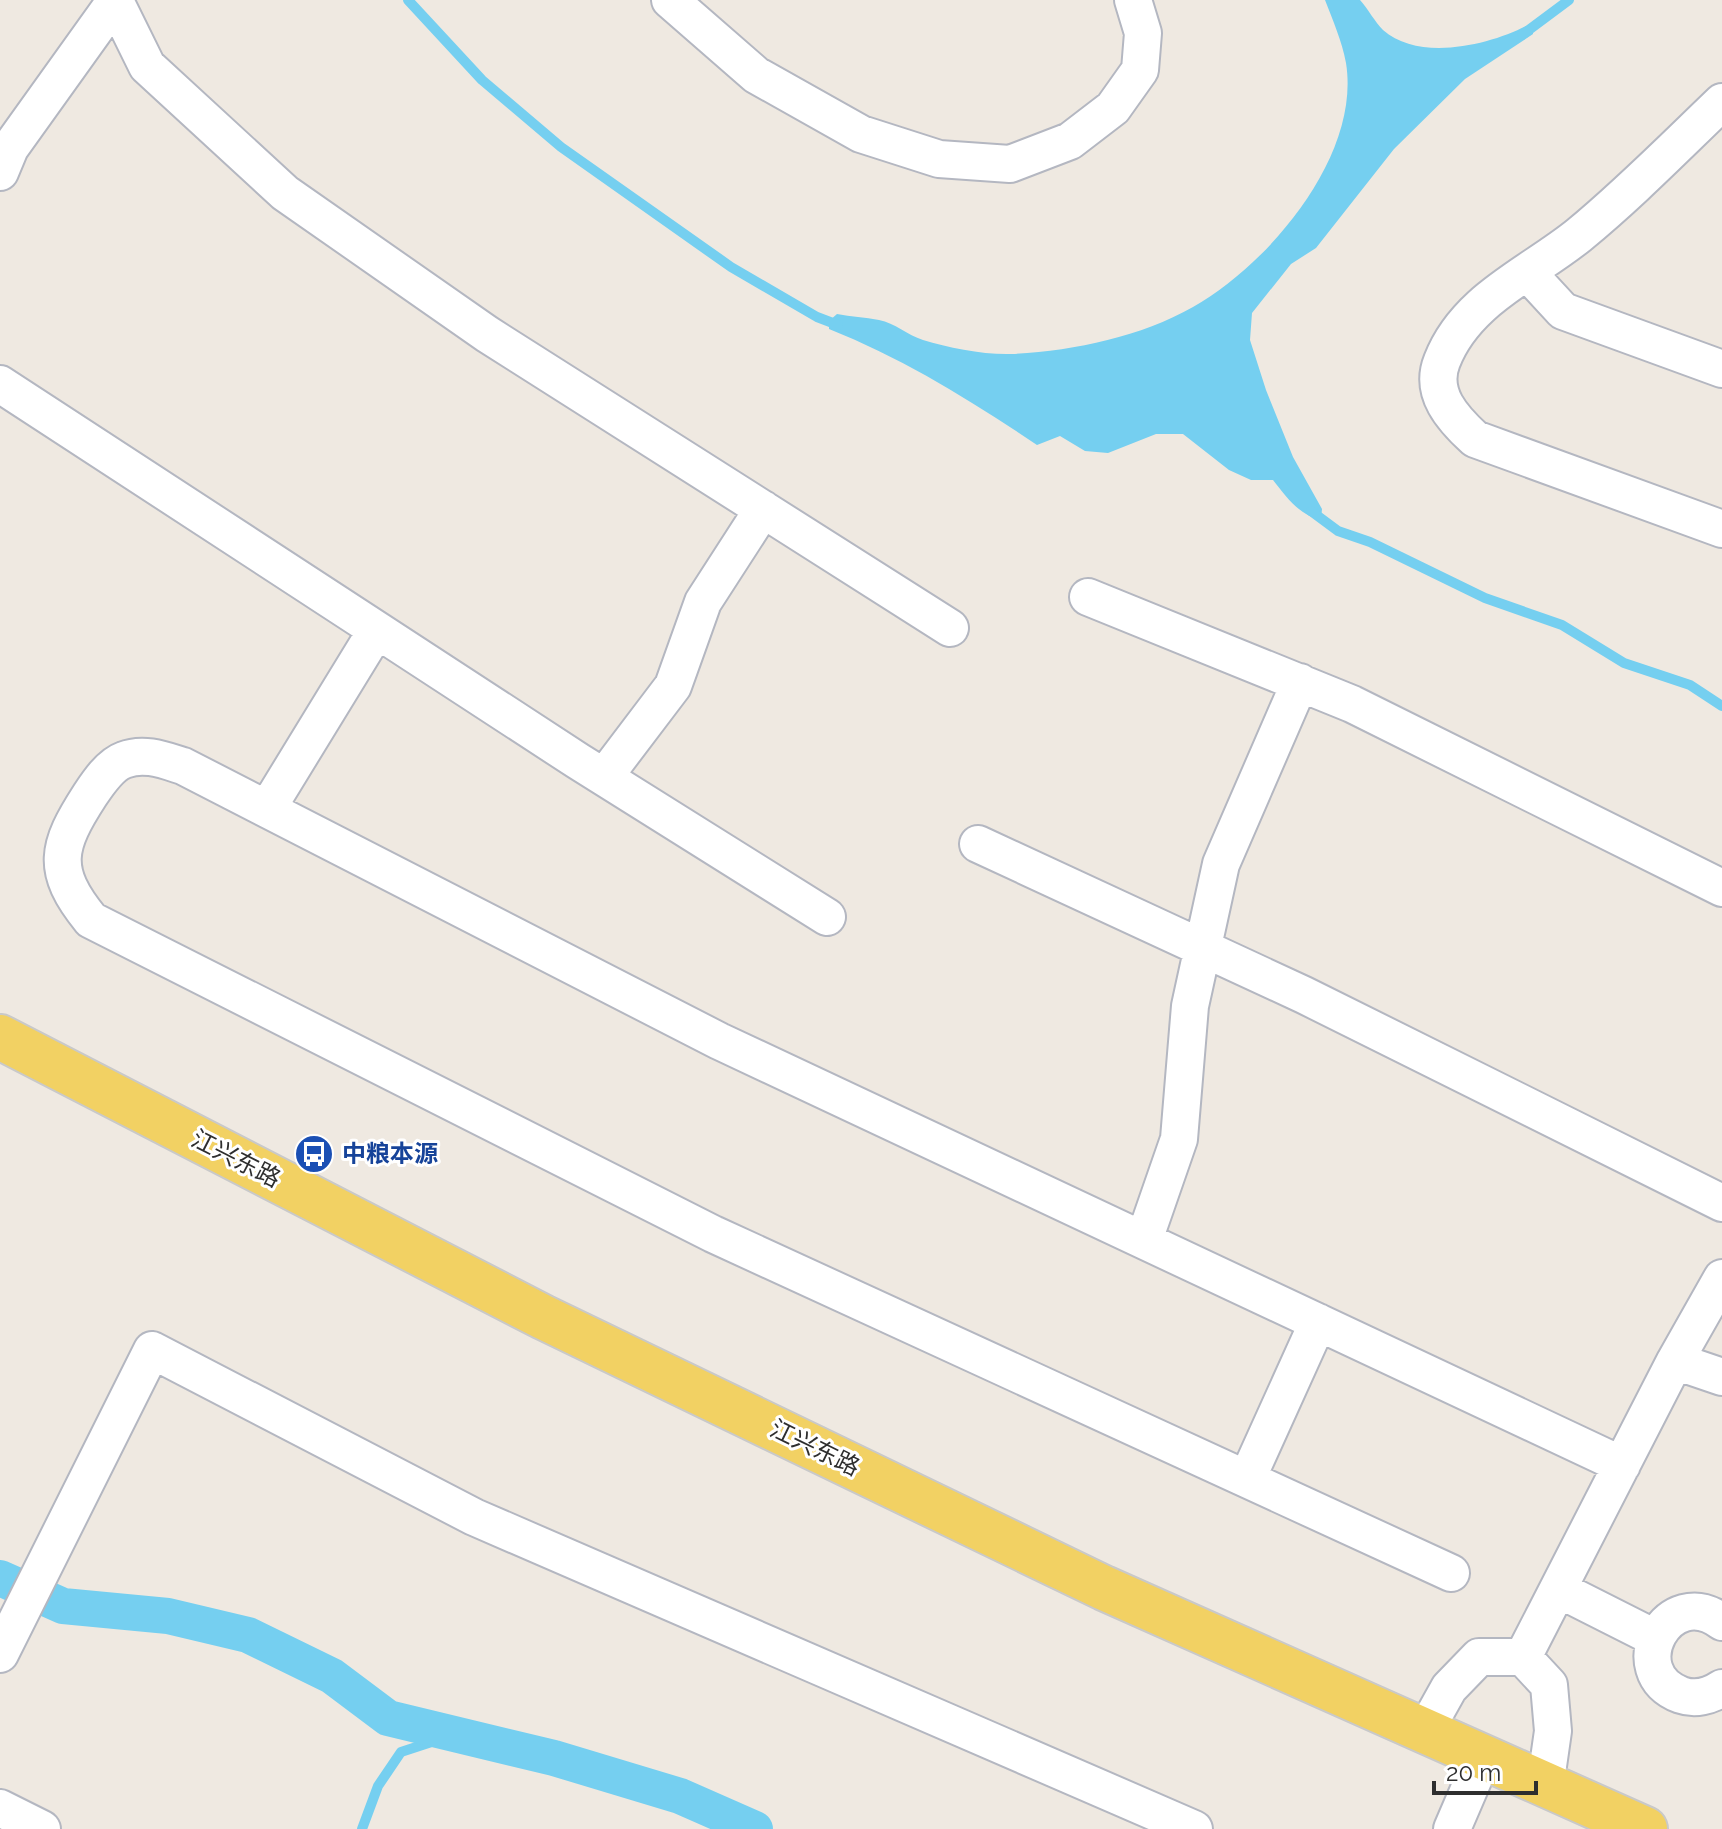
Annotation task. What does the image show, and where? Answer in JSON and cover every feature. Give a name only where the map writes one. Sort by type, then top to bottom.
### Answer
[{"type":"main road","name":"江兴东路","points":[[0,1037],[543,1317],[1104,1588],[1645,1829]]},
{"type":"street","points":[[670,0],[756,75],[861,134],[939,159],[1010,164],[1070,141],[1113,108],[1140,70],[1143,33],[1133,0]]},
{"type":"street","points":[[0,172],[10,148],[116,1],[147,66],[285,193],[487,334],[950,628]]},
{"type":"street","points":[[1722,102],[1578,236],[1488,297],[1463,326],[1441,362],[1440,393],[1452,418],[1475,439],[1722,529]]},
{"type":"street","points":[[1527,272],[1563,311],[1722,369]]},
{"type":"street","points":[[0,384],[376,631],[827,917]]},
{"type":"street","points":[[604,777],[673,686],[703,602],[763,509]]},
{"type":"street","points":[[1088,597],[1352,704],[1722,888]]},
{"type":"street","points":[[267,809],[376,631]]},
{"type":"street","points":[[1144,1240],[1179,1139],[1190,1006],[1221,864],[1300,682]]},
{"type":"street","points":[[1451,1573],[699,1227],[91,920],[70,893],[60,859],[68,830],[99,781],[122,760],[148,755],[183,766],[719,1041],[1622,1465]]},
{"type":"street","points":[[978,844],[1203,948],[1722,1203]]},
{"type":"street","points":[[1523,1657],[1675,1361],[1722,1278]]},
{"type":"street","points":[[1247,1479],[1318,1322]]},
{"type":"street","points":[[0,1654],[152,1350],[474,1517],[1194,1829]]},
{"type":"street","points":[[1675,1361],[1722,1377]]},
{"type":"street","points":[[1558,1589],[1655,1638]]},
{"type":"street","points":[[1720,1612],[1688,1612],[1675,1616],[1655,1638],[1654,1667],[1671,1690],[1700,1697],[1722,1688]]},
{"type":"street","points":[[1425,1731],[1449,1688],[1479,1657],[1523,1657],[1549,1685],[1553,1731],[1545,1787]]},
{"type":"street","points":[[1452,1829],[1483,1757]]},
{"type":"street","points":[[0,1808],[42,1829]]},
{"type":"water","points":[[1325,0],[1360,0],[1383,30],[1415,46],[1434,48],[1474,44],[1526,26],[1533,27],[1533,34],[1465,79],[1394,149],[1316,248],[1291,264],[1252,313],[1250,340],[1266,390],[1293,457],[1322,509],[1321,519],[1300,510],[1273,480],[1251,480],[1229,470],[1183,434],[1156,434],[1108,453],[1085,451],[1060,436],[1037,445],[936,381],[884,353],[829,329],[829,321],[837,314],[885,322],[917,338],[955,348],[1001,354],[1035,352],[1106,341],[1151,327],[1173,318],[1222,288],[1251,264],[1304,204],[1324,170],[1339,134],[1347,98],[1346,63]]},
{"type":"waterway","points":[[408,0],[482,80],[561,147],[731,267],[817,317],[838,325]]},
{"type":"waterway","points":[[1522,35],[1569,0]]},
{"type":"waterway","points":[[1311,511],[1338,531],[1370,542],[1485,598],[1562,625],[1624,663],[1690,685],[1722,706]]},
{"type":"waterway","points":[[0,1578],[63,1606],[168,1616],[248,1635],[332,1676],[388,1718],[554,1758],[680,1796],[755,1829]]},
{"type":"waterway","points":[[362,1829],[378,1786],[401,1752],[456,1734]]},
{"type":"place","name":"中粮本源","points":[[314,1154]]}]
